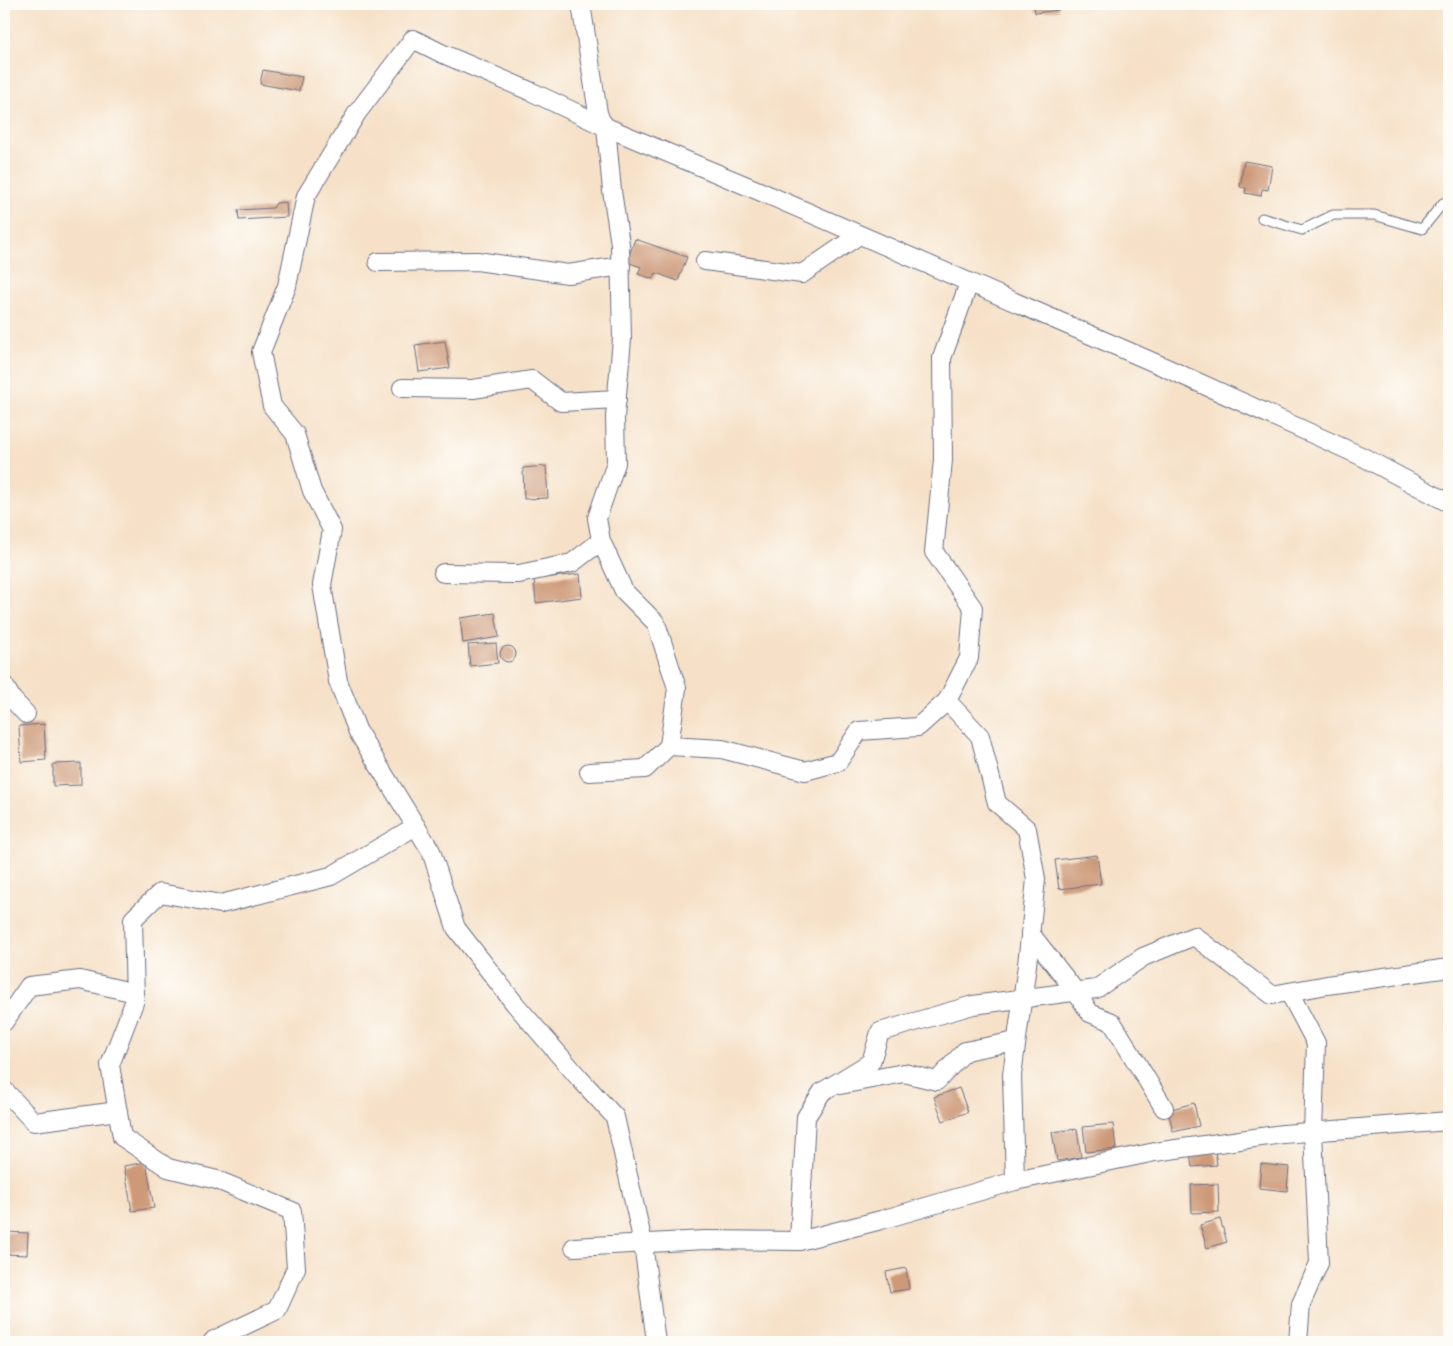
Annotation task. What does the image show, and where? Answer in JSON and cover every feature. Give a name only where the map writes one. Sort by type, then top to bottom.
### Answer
[{"type":"street","points":[[581,4],[598,113],[606,127],[612,191],[620,244],[622,339],[616,417],[616,463],[597,518],[601,541],[624,591],[656,623],[677,688],[668,746],[644,769],[589,772]]},
{"type":"street","points":[[656,1342],[643,1243],[615,1117],[515,1004],[456,928],[431,851],[358,732],[338,681],[322,585],[332,530],[312,491],[296,434],[272,406],[262,352],[286,286],[306,196],[357,113],[413,39],[606,127],[1162,366],[1361,456],[1449,503]]},
{"type":"street","points":[[705,261],[802,274],[860,235]]},
{"type":"street","points":[[378,262],[477,261],[568,274],[620,266]]},
{"type":"street","points":[[668,746],[722,749],[805,770],[838,762],[859,731],[918,727],[947,701],[969,658],[973,608],[934,552],[943,460],[942,358],[969,283]]},
{"type":"street","points":[[402,388],[472,390],[532,380],[561,402],[617,399]]},
{"type":"street","points":[[443,573],[519,574],[572,563],[601,541]]},
{"type":"street","points":[[4,685],[12,699],[26,714]]},
{"type":"street","points":[[947,701],[980,736],[996,802],[1027,829],[1036,879],[1012,1075],[1015,1180]]},
{"type":"street","points":[[212,1342],[277,1310],[296,1268],[292,1211],[217,1180],[168,1168],[122,1137],[110,1064],[135,1000],[133,919],[160,893],[221,904],[331,876],[416,826]]},
{"type":"street","points":[[1030,933],[1090,1013],[1112,1022],[1164,1108]]},
{"type":"street","points":[[798,1241],[806,1117],[822,1092],[871,1062],[880,1032],[973,1005],[1096,989],[1143,957],[1194,936],[1272,995],[1327,985],[1449,968]]},
{"type":"street","points":[[4,1022],[29,986],[80,980],[135,993]]},
{"type":"street","points":[[1290,992],[1316,1044],[1313,1132],[1319,1263],[1301,1304],[1298,1342]]},
{"type":"street","points":[[831,1087],[904,1073],[937,1081],[965,1051],[1016,1041]]},
{"type":"street","points":[[4,1090],[34,1122],[118,1110]]},
{"type":"street","points":[[574,1247],[705,1240],[798,1241],[881,1220],[1015,1180],[1155,1152],[1283,1134],[1449,1120]]},
{"type":"lane","points":[[1262,218],[1302,230],[1333,214],[1374,215],[1422,229],[1443,203],[1449,202]]},
{"type":"building","points":[[1034,4],[1058,4],[1059,10],[1035,13]]},
{"type":"building","points":[[263,70],[302,77],[299,91],[260,84]]},
{"type":"building","points":[[1244,161],[1272,166],[1268,190],[1262,189],[1261,196],[1245,193],[1246,188],[1240,187]]},
{"type":"building","points":[[286,202],[287,217],[239,220],[238,210],[273,208],[276,203]]},
{"type":"building","points":[[635,239],[687,257],[678,281],[656,273],[653,279],[638,274],[641,267],[627,262]]},
{"type":"building","points":[[445,341],[450,368],[419,372],[415,345]]},
{"type":"building","points":[[546,466],[548,498],[524,499],[523,468]]},
{"type":"building","points":[[580,574],[582,597],[536,603],[534,579]]},
{"type":"building","points":[[495,613],[499,637],[463,643],[460,618]]},
{"type":"building","points":[[496,643],[498,663],[470,666],[468,645]]},
{"type":"building","points":[[505,646],[511,646],[516,651],[514,660],[505,662],[500,657],[500,651]]},
{"type":"building","points":[[44,724],[46,760],[21,762],[19,726]]},
{"type":"building","points":[[81,763],[81,785],[53,786],[53,764]]},
{"type":"building","points":[[1097,855],[1101,884],[1059,889],[1055,860]]},
{"type":"building","points":[[959,1088],[968,1112],[943,1121],[934,1097]]},
{"type":"building","points":[[1194,1103],[1199,1126],[1173,1132],[1168,1110]]},
{"type":"building","points":[[1113,1124],[1116,1149],[1086,1152],[1083,1127]]},
{"type":"building","points":[[1077,1129],[1081,1157],[1057,1161],[1052,1132]]},
{"type":"building","points":[[1215,1150],[1217,1165],[1192,1167],[1190,1152]]},
{"type":"building","points":[[146,1162],[154,1208],[132,1211],[124,1166]]},
{"type":"building","points":[[1261,1164],[1289,1167],[1287,1191],[1259,1188]]},
{"type":"building","points":[[1218,1184],[1219,1212],[1192,1213],[1191,1185]]},
{"type":"building","points":[[1220,1219],[1227,1242],[1207,1248],[1200,1225]]},
{"type":"building","points":[[4,1232],[28,1233],[27,1255],[4,1254]]},
{"type":"building","points":[[906,1268],[909,1289],[890,1292],[886,1272]]}]
